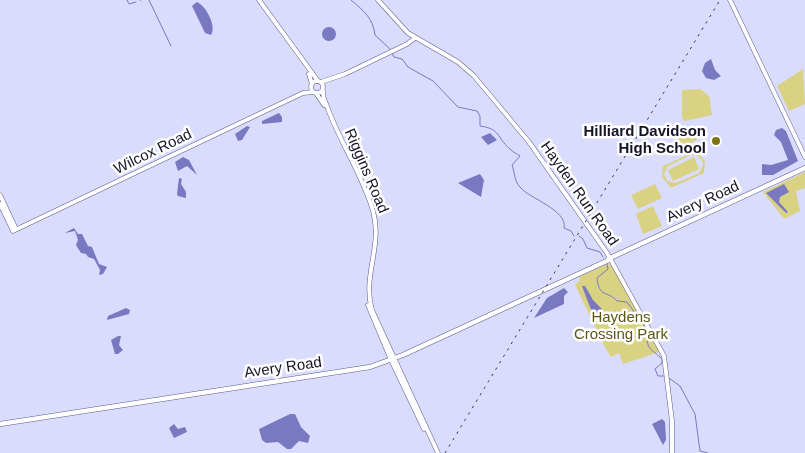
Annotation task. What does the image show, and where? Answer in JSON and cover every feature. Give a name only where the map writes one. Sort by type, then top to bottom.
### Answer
[{"type":"main road","name":"Riggins Road","points":[[259,0],[310,76],[315,93],[329,113]]},
{"type":"main road","name":"Hayden Run Road","points":[[378,0],[400,26],[415,38],[458,62],[474,76],[529,142],[611,259],[664,356],[672,421],[672,453]]},
{"type":"main road","points":[[730,0],[805,158]]},
{"type":"main road","points":[[321,85],[415,38]]},
{"type":"main road","name":"Riggins Road","points":[[290,45],[321,85],[329,113],[372,207],[376,238],[366,279],[366,296],[373,320],[437,453]]},
{"type":"main road","name":"Wilcox Road","points":[[15,230],[303,93],[312,85],[321,85]]},
{"type":"main road","name":"Wilcox Road","points":[[303,93],[315,93],[321,85]]},
{"type":"main road","name":"Avery Road","points":[[0,424],[365,368],[392,359],[555,285],[805,168]]},
{"type":"main road","points":[[0,195],[15,230]]},
{"type":"main road","points":[[0,204],[15,230]]},
{"type":"green space","points":[[803,69],[805,104],[789,111],[777,86]]},
{"type":"green space","points":[[700,89],[709,96],[712,115],[685,121],[682,118],[682,90]]},
{"type":"green space","points":[[688,127],[694,132],[697,140],[683,147],[674,133],[680,128]]},
{"type":"green space","points":[[696,151],[705,161],[704,173],[671,188],[662,177],[663,166]],"holes":[[[691,155],[698,156],[702,160],[703,165],[699,173],[676,183],[667,181],[664,174],[668,166]]]},
{"type":"green space","points":[[694,157],[699,169],[673,181],[668,170]]},
{"type":"green space","points":[[805,172],[805,188],[796,191],[800,211],[784,219],[763,192]]},
{"type":"green space","points":[[655,184],[662,198],[638,209],[631,195]]},
{"type":"green space","points":[[653,206],[662,226],[643,234],[636,214]]},
{"type":"green space","name":"Haydens Crossing Park","points":[[607,264],[613,266],[663,357],[659,352],[623,364],[619,353],[611,357],[606,349],[575,285],[580,280],[579,277]]},
{"type":"shaded area","points":[[197,2],[210,17],[213,27],[211,35],[205,33],[192,6]]},
{"type":"shaded area","points":[[326,27],[332,27],[336,34],[332,41],[326,41],[322,37],[322,31]]},
{"type":"shaded area","points":[[711,59],[715,70],[721,76],[714,80],[706,78],[702,71],[705,63]]},
{"type":"shaded area","points":[[279,113],[282,117],[282,122],[262,124],[262,121]]},
{"type":"shaded area","points":[[247,126],[250,127],[242,140],[238,141],[235,134]]},
{"type":"shaded area","points":[[782,128],[786,131],[798,161],[773,175],[762,175],[762,164],[771,165],[788,160],[781,142],[774,135],[776,130]]},
{"type":"shaded area","points":[[490,133],[497,140],[488,145],[481,137]]},
{"type":"shaded area","points":[[183,157],[189,160],[197,175],[187,166],[178,171],[175,162]]},
{"type":"shaded area","points":[[480,174],[484,180],[481,197],[458,183]]},
{"type":"shaded area","points":[[179,178],[182,179],[181,184],[186,192],[186,198],[177,194]]},
{"type":"shaded area","points":[[784,184],[789,192],[780,197],[779,202],[788,212],[786,213],[766,193]]},
{"type":"shaded area","points":[[74,228],[78,234],[82,234],[88,246],[92,247],[99,264],[107,267],[103,274],[99,275],[100,270],[94,259],[81,253],[76,245],[78,240],[75,231],[65,233]]},
{"type":"shaded area","points":[[582,286],[585,286],[593,300],[602,309],[598,317],[593,315]]},
{"type":"shaded area","points":[[564,288],[568,292],[564,296],[564,304],[534,318],[547,298]]},
{"type":"shaded area","points":[[126,308],[130,310],[129,314],[107,320],[108,316]]},
{"type":"shaded area","points":[[121,336],[119,345],[123,350],[115,354],[111,340]]},
{"type":"shaded area","points":[[290,414],[295,414],[301,427],[310,436],[308,443],[299,441],[291,449],[287,449],[278,442],[266,443],[262,440],[259,429]]},
{"type":"shaded area","points":[[662,419],[665,422],[666,440],[663,445],[652,424]]},
{"type":"shaded area","points":[[174,424],[178,429],[185,427],[187,432],[174,438],[169,428]]},
{"type":"waterway","points":[[127,0],[129,4],[136,2]]},
{"type":"waterway","points":[[149,0],[171,46]]},
{"type":"waterway","points":[[351,0],[364,11],[370,19],[375,35],[391,50]]},
{"type":"waterway","points":[[392,53],[394,57],[402,59],[408,67],[433,81],[458,107],[477,111],[480,116],[480,126],[495,131],[506,145],[520,156],[512,165],[518,185],[524,191],[554,210],[564,222],[564,228],[571,231],[574,236]]},
{"type":"waterway","points":[[579,236],[583,239],[587,248],[600,252],[603,257]]},
{"type":"waterway","points":[[607,264],[608,269],[597,278],[600,288],[617,301],[627,302],[646,328]]},
{"type":"waterway","points":[[648,331],[648,345],[662,359],[662,363],[655,369],[658,376],[665,376]]},
{"type":"waterway","points":[[669,378],[680,386],[695,414],[700,451],[708,453]]},
{"type":"railway","points":[[445,453],[720,0]]},
{"type":"place","name":"Hilliard Davidson High School","points":[[716,141]]}]
